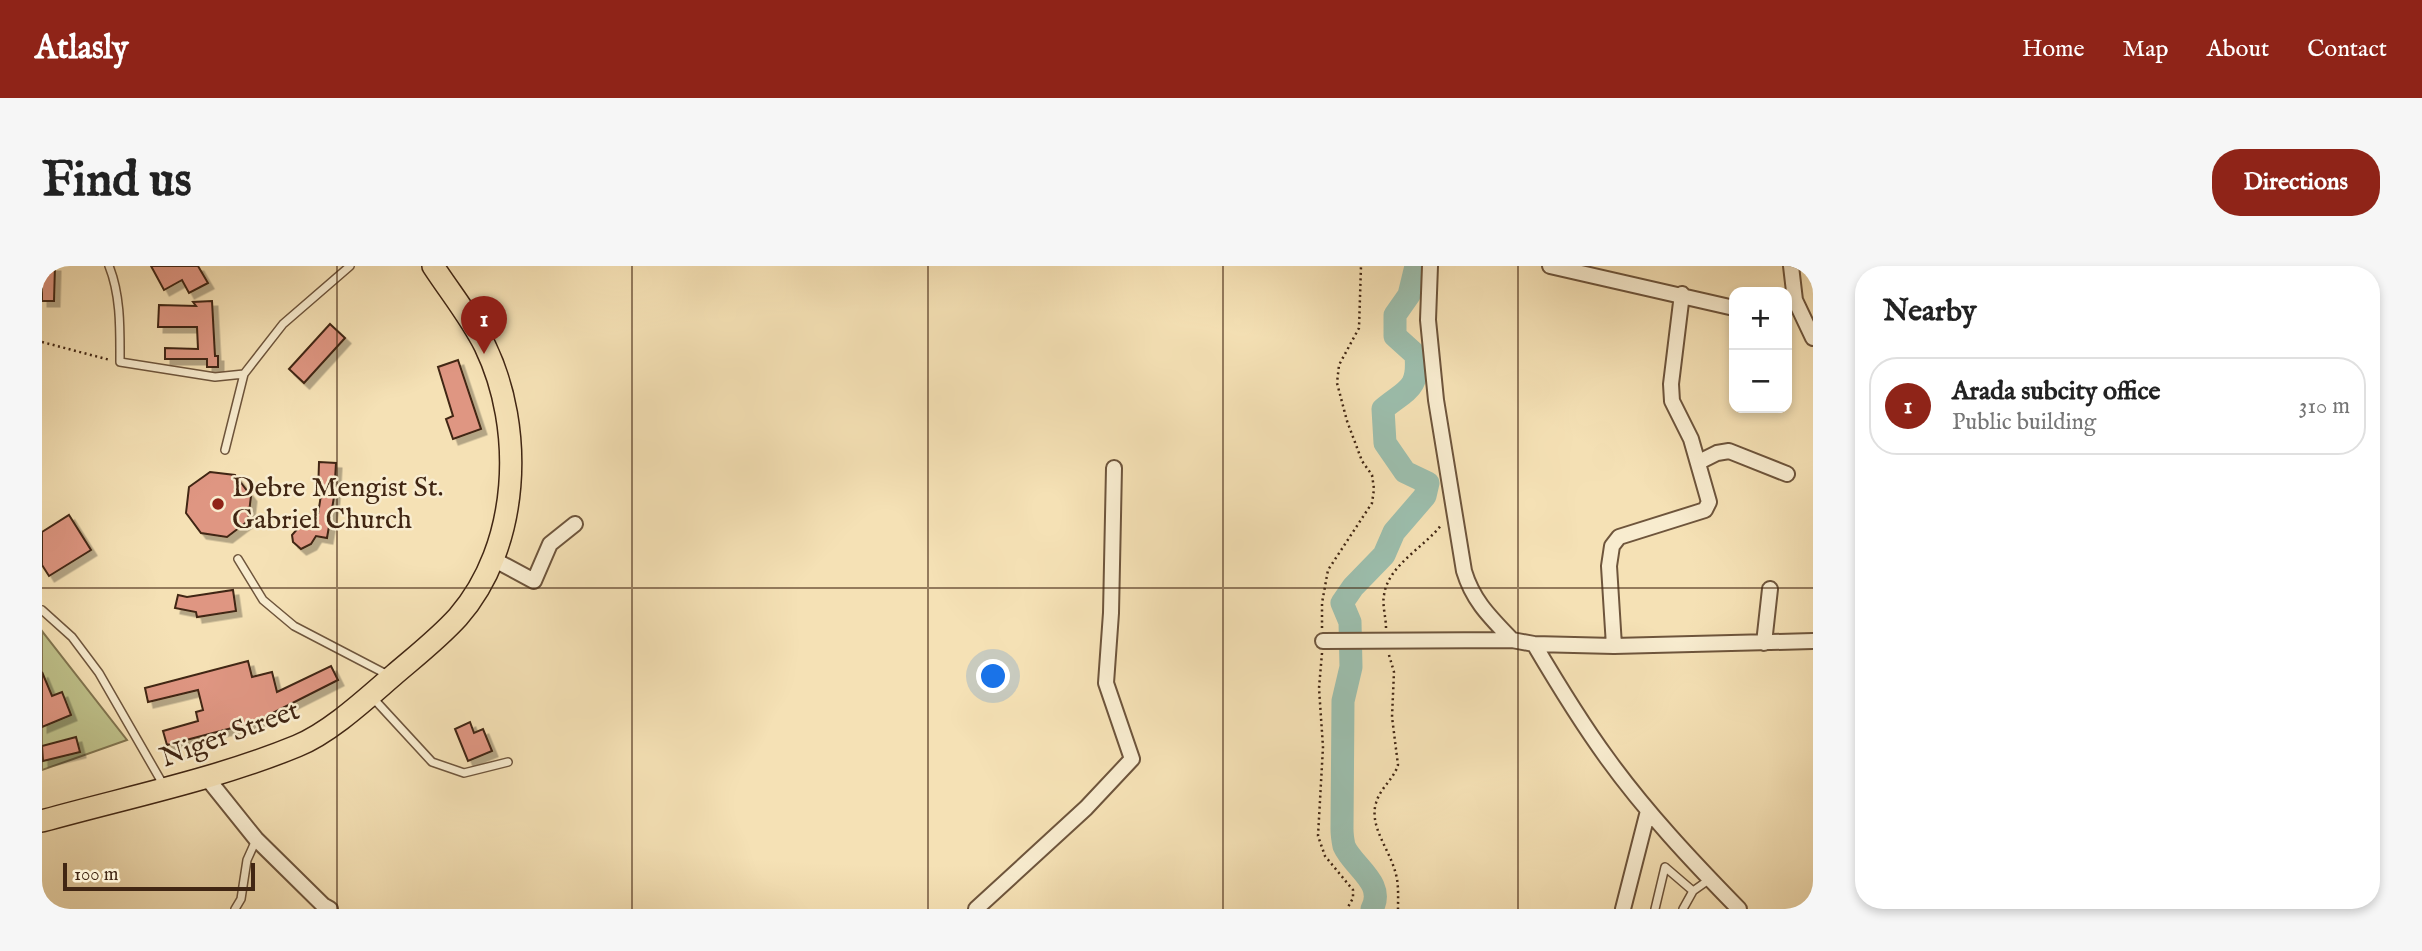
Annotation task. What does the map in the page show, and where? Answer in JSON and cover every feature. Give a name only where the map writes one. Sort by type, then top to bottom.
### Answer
[{"type":"main road","name":"Niger Street","points":[[42,821],[208,778],[299,745],[342,717],[391,677],[458,617],[477,591],[493,559],[502,532],[511,473],[509,429],[499,379],[484,344],[433,266]]},
{"type":"street","points":[[1430,266],[1428,320],[1436,400],[1464,571],[1470,591],[1511,640]]},
{"type":"street","points":[[1550,266],[1729,306]]},
{"type":"street","points":[[1791,266],[1791,287]]},
{"type":"street","points":[[1614,646],[1609,566],[1612,546],[1619,537],[1705,510],[1709,502],[1691,439],[1672,401],[1671,384],[1682,294]]},
{"type":"street","points":[[1792,303],[1813,338]]},
{"type":"street","points":[[1699,462],[1717,453],[1729,451],[1787,474]]},
{"type":"street","points":[[976,909],[1086,808],[1132,759],[1106,683],[1111,613],[1114,468]]},
{"type":"street","points":[[493,559],[534,582],[550,544],[575,524]]},
{"type":"street","points":[[1764,643],[1770,589]]},
{"type":"street","points":[[1323,641],[1511,640],[1534,644],[1614,646],[1813,641]]},
{"type":"street","points":[[1534,644],[1608,759],[1648,811],[1738,909]]},
{"type":"street","points":[[208,778],[256,839],[330,909]]},
{"type":"street","points":[[1623,909],[1648,811]]},
{"type":"lane","points":[[108,266],[114,279],[120,326],[120,362],[215,376],[244,374]]},
{"type":"lane","points":[[225,450],[244,374],[283,324],[350,266]]},
{"type":"lane","points":[[238,559],[263,600],[294,626],[391,677]]},
{"type":"lane","points":[[42,610],[72,637],[99,673],[166,790]]},
{"type":"lane","points":[[370,695],[432,762],[464,773],[508,762]]},
{"type":"lane","points":[[235,909],[241,899],[247,860],[256,839]]},
{"type":"lane","points":[[1656,909],[1665,867],[1693,891]]},
{"type":"lane","points":[[1683,909],[1693,891],[1710,879]]},
{"type":"path","points":[[1347,909],[1353,898],[1353,890],[1325,856],[1318,836],[1323,747],[1319,688],[1323,641],[1322,603],[1328,570],[1372,503],[1374,489],[1373,475],[1362,460],[1347,421],[1337,383],[1339,365],[1359,328],[1361,266]]},
{"type":"path","points":[[42,342],[120,362]]},
{"type":"path","points":[[1398,909],[1395,871],[1376,823],[1375,804],[1398,765],[1392,717],[1394,672],[1386,640],[1383,596],[1397,569],[1437,532],[1455,508]]},
{"type":"green space","points":[[42,631],[127,740],[42,770]]},
{"type":"building","points":[[42,266],[55,266],[54,301],[42,301]]},
{"type":"building","points":[[151,266],[198,266],[208,283],[189,293],[182,280],[164,290]]},
{"type":"building","points":[[212,301],[218,367],[207,367],[207,359],[165,359],[165,348],[198,349],[197,327],[158,327],[159,305],[196,306],[193,302]]},
{"type":"building","points":[[330,324],[345,338],[304,383],[289,369]]},
{"type":"building","points":[[458,360],[481,429],[453,439],[446,419],[453,416],[438,367]]},
{"type":"building","points":[[319,462],[336,463],[327,538],[316,536],[311,544],[301,549],[293,542],[292,535],[299,527],[316,527],[321,495],[318,495]]},
{"type":"building","name":"Debre Mengist St. Gabriel Church","points":[[210,472],[235,475],[251,496],[248,521],[227,537],[201,533],[186,513],[189,487]]},
{"type":"building","points":[[69,515],[91,550],[49,576],[42,565],[42,532]]},
{"type":"building","points":[[233,590],[236,611],[197,617],[196,612],[175,608],[178,595],[187,597]]},
{"type":"building","points":[[248,661],[252,677],[272,672],[277,692],[331,666],[338,680],[255,722],[167,745],[163,731],[198,721],[196,712],[203,710],[198,690],[148,702],[145,688]]},
{"type":"building","points":[[42,672],[52,696],[62,692],[71,715],[42,727]]},
{"type":"building","points":[[470,722],[474,733],[483,729],[492,751],[468,761],[455,729]]},
{"type":"building","points":[[76,737],[80,752],[43,761],[42,746]]},
{"type":"waterway","points":[[1372,909],[1375,900],[1372,883],[1348,854],[1342,836],[1343,701],[1351,667],[1350,622],[1342,603],[1353,587],[1384,555],[1394,532],[1425,496],[1428,483],[1405,472],[1385,443],[1383,409],[1410,388],[1415,375],[1416,355],[1395,336],[1395,315],[1409,295],[1416,266]]},
{"type":"place","name":"Arada subcity office","points":[[484,354]]},
{"type":"place","name":"Debre Mengist St. Gabriel Church","points":[[218,504]]}]
